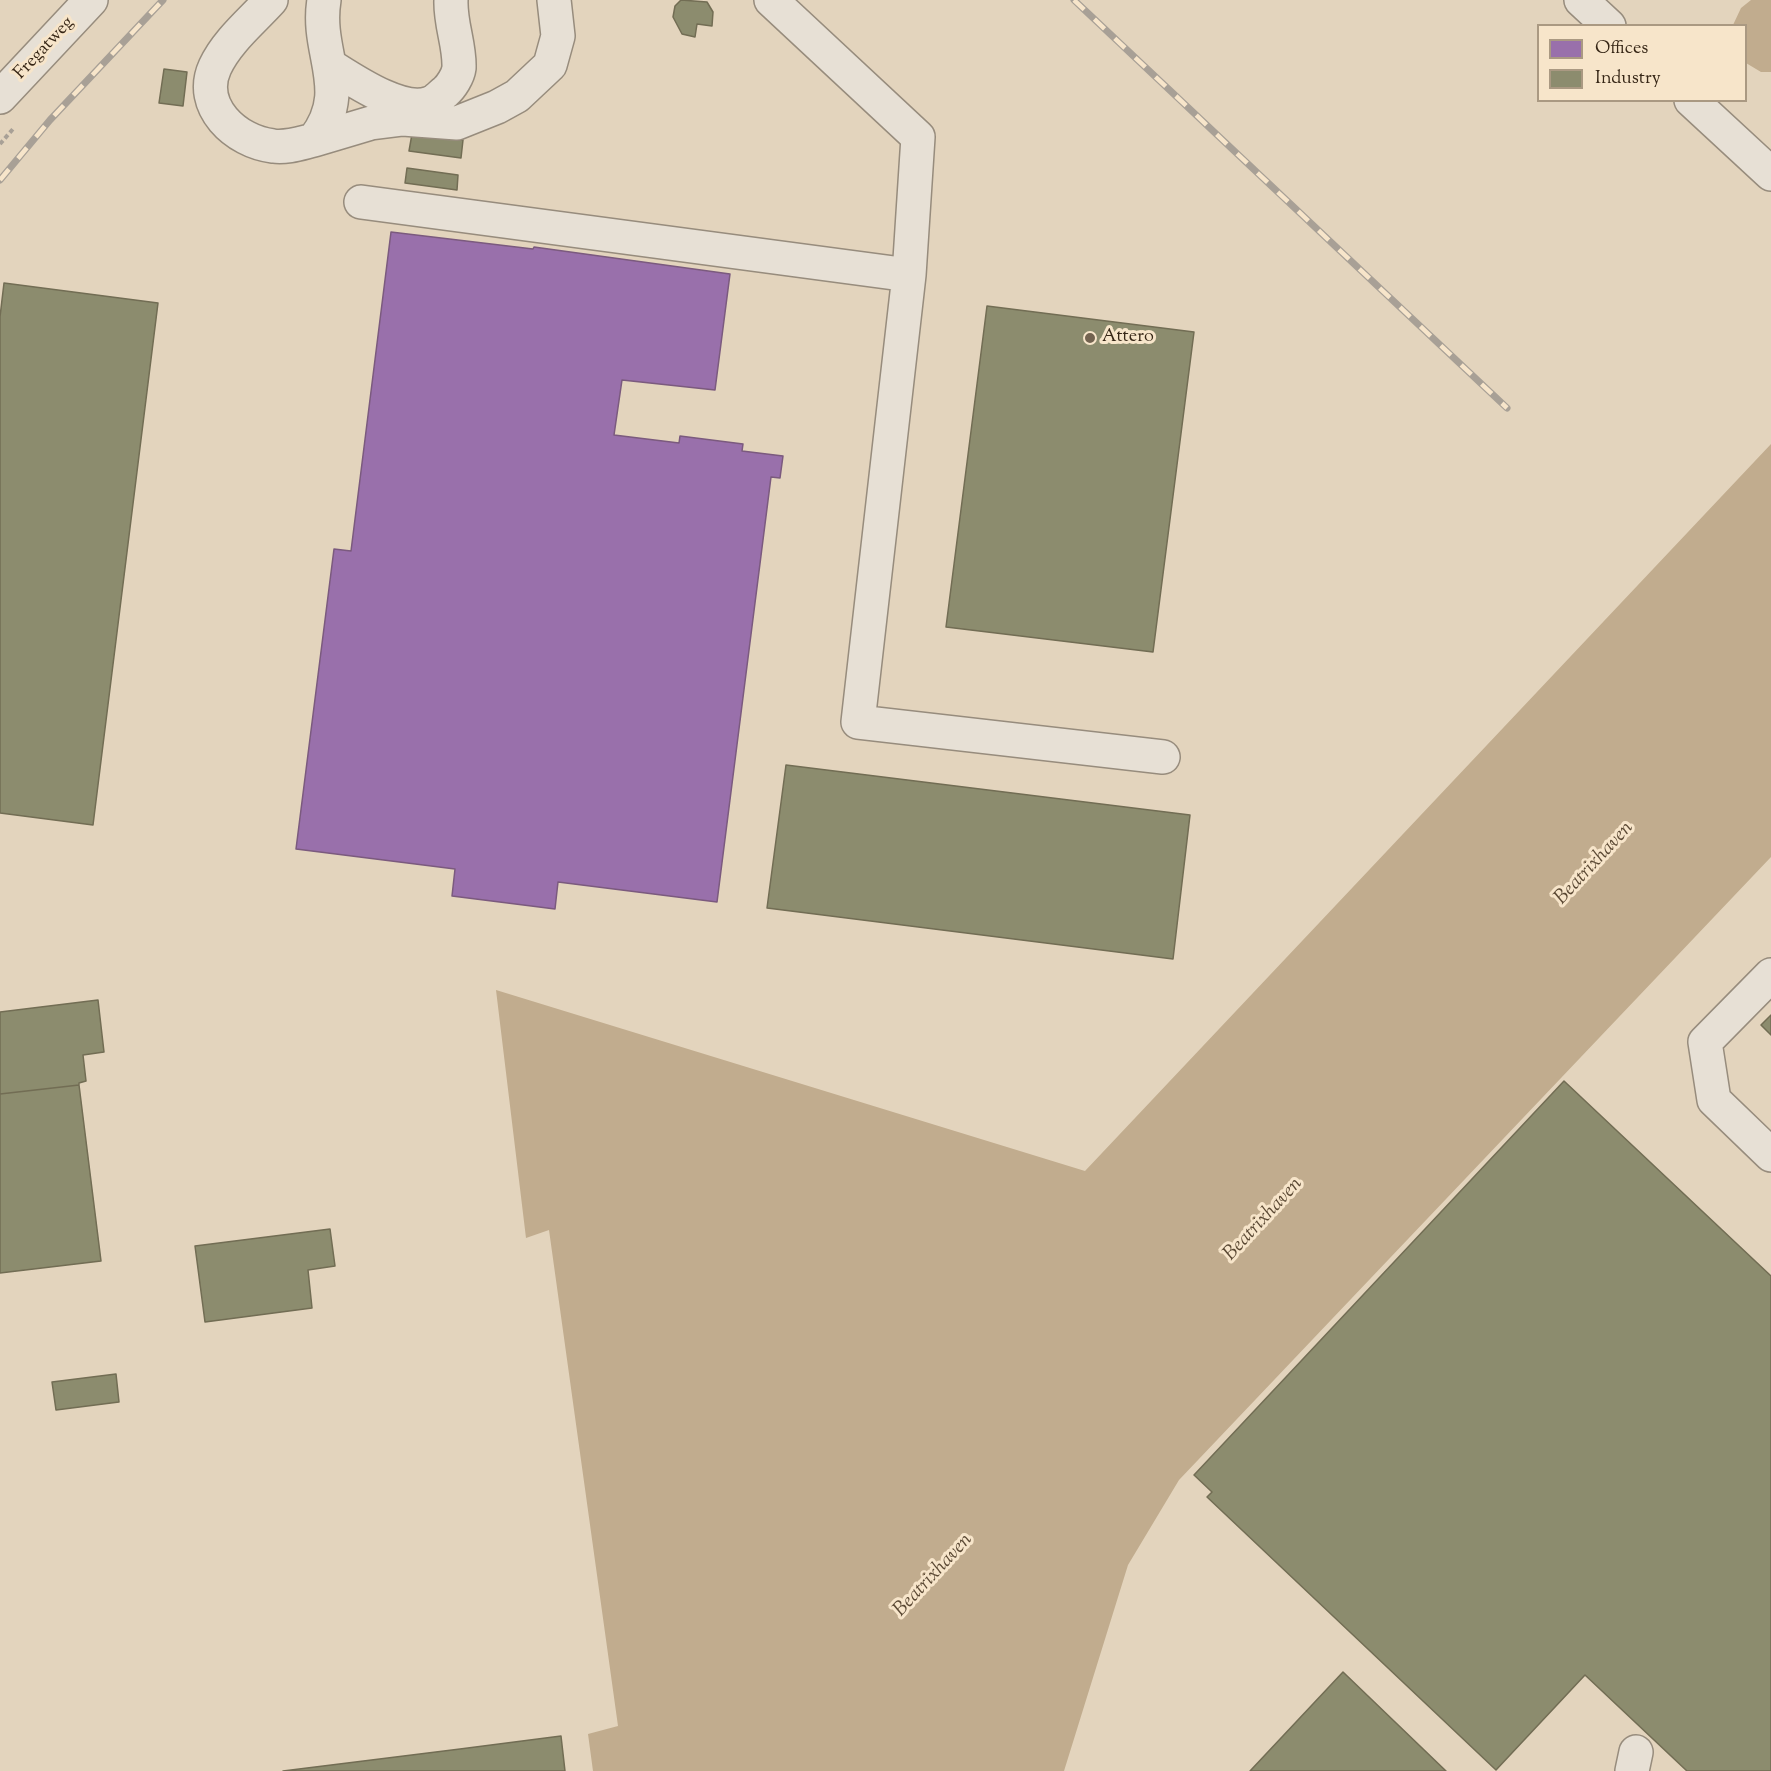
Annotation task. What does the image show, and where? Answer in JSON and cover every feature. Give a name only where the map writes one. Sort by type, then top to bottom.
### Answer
[{"type":"street","name":"Fregatweg","points":[[0,97],[91,0]]},
{"type":"street","points":[[271,0],[225,49],[219,59],[212,80],[214,106],[230,128],[263,145],[290,146],[371,123],[403,119],[457,123],[507,101],[542,75],[550,65],[558,36],[554,0]]},
{"type":"street","points":[[314,140],[325,126],[332,109],[329,65],[322,29],[324,0]]},
{"type":"street","points":[[329,65],[396,102],[415,106],[432,102],[449,88],[459,72],[458,46],[450,19],[451,0]]},
{"type":"street","points":[[771,0],[918,137],[909,275],[858,722],[1163,757]]},
{"type":"street","points":[[1581,0],[1607,24]]},
{"type":"street","points":[[1693,102],[1771,174]]},
{"type":"street","points":[[361,202],[909,275]]},
{"type":"street","points":[[1771,975],[1705,1042],[1714,1100],[1771,1155]]},
{"type":"water","points":[[1751,0],[1771,0],[1771,72],[1761,72],[1747,64],[1747,24],[1733,24],[1741,8]]},
{"type":"water","name":"Beatrixhaven","points":[[1771,444],[1771,857],[1179,1480],[1128,1565],[1064,1771],[593,1771],[588,1734],[618,1726],[549,1230],[526,1238],[496,990],[1085,1171]]},
{"type":"building: Offices","points":[[391,232],[533,249],[534,247],[730,274],[715,390],[622,380],[614,435],[679,443],[680,436],[743,444],[742,451],[783,456],[780,478],[771,477],[717,902],[558,882],[555,909],[452,896],[455,869],[296,849],[334,549],[351,551]]},
{"type":"building: Industry","points":[[681,0],[707,2],[713,12],[712,26],[697,24],[695,37],[682,34],[673,17],[675,6]]},
{"type":"building: Industry","points":[[164,69],[187,72],[183,106],[159,103]]},
{"type":"building: Industry","points":[[412,134],[463,140],[461,158],[409,151]]},
{"type":"building: Industry","points":[[407,168],[458,175],[457,190],[405,183]]},
{"type":"building: Industry","points":[[4,283],[158,303],[93,825],[0,813],[0,317]]},
{"type":"building: Industry","points":[[987,306],[1194,332],[1153,652],[946,627]]},
{"type":"building: Industry","points":[[786,765],[1190,815],[1173,959],[767,908]]},
{"type":"building: Industry","points":[[98,1000],[104,1052],[83,1055],[86,1081],[79,1085],[0,1094],[0,1012]]},
{"type":"building: Industry","points":[[1771,1015],[1771,1035],[1761,1025]]},
{"type":"building: Industry","points":[[1564,1081],[1771,1276],[1771,1771],[1687,1771],[1585,1675],[1496,1770],[1207,1497],[1212,1492],[1194,1475]]},
{"type":"building: Industry","points":[[79,1085],[101,1261],[0,1273],[0,1094]]},
{"type":"building: Industry","points":[[330,1229],[335,1266],[308,1270],[312,1308],[205,1322],[195,1246]]},
{"type":"building: Industry","points":[[116,1374],[119,1402],[56,1410],[52,1382]]},
{"type":"building: Industry","points":[[1343,1672],[1446,1771],[1250,1771]]},
{"type":"building: Industry","points":[[561,1736],[565,1771],[283,1771],[460,1749]]},
{"type":"railway","points":[[0,180],[50,120],[163,0]]},
{"type":"railway","points":[[1074,0],[1507,408]]},
{"type":"place","name":"Attero","points":[[1090,338]]}]
